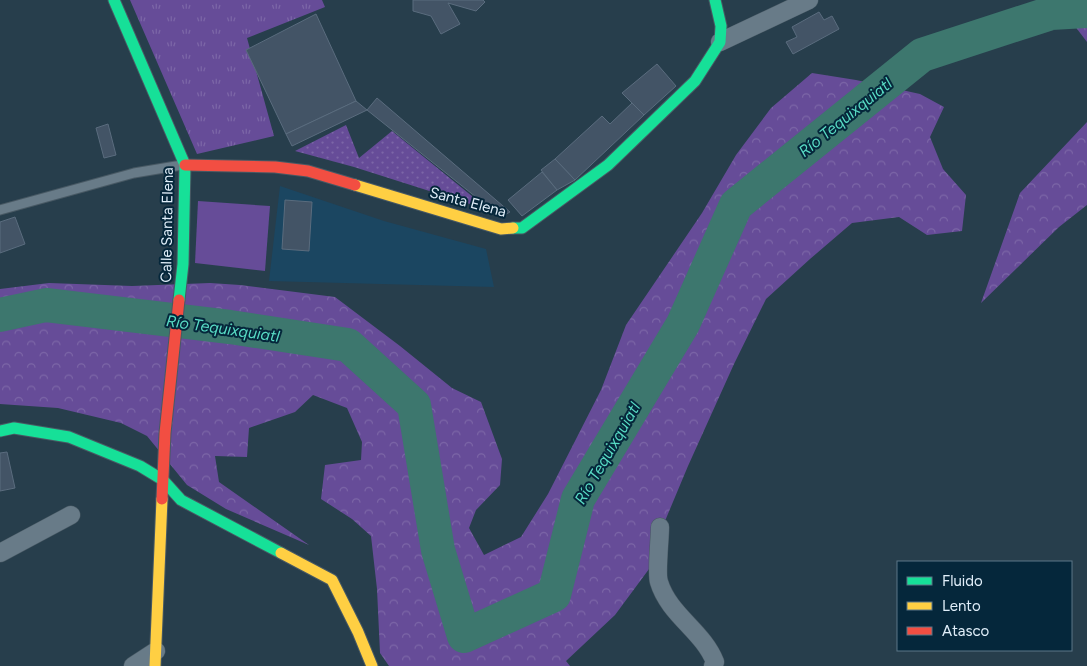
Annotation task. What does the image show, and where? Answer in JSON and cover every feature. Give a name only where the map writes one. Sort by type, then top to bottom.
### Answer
[{"type":"street","name":"Calle Santa Elena","points":[[114,0],[185,165],[183,264],[165,433],[156,659]]},
{"type":"street","points":[[715,0],[722,26],[720,42]]},
{"type":"street","points":[[720,42],[809,0]]},
{"type":"street","name":"Santa Elena","points":[[185,165],[275,167],[308,171],[501,229],[522,228],[608,165],[695,81],[720,42]]},
{"type":"street","points":[[0,431],[14,428],[69,437],[140,466],[163,480],[181,500],[332,580],[358,632],[372,666]]},
{"type":"street","points":[[0,553],[71,515]]},
{"type":"street","points":[[660,527],[658,581],[670,605],[711,652],[715,662],[713,666]]},
{"type":"street","points":[[133,666],[156,659]]},
{"type":"lane","points":[[0,210],[36,198],[134,173],[185,165]]},
{"type":"shaded area","points":[[280,186],[384,221],[486,249],[494,287],[269,281]]},
{"type":"green space","points":[[130,0],[322,0],[325,7],[247,38],[274,136],[197,154]]},
{"type":"green space","points":[[1055,0],[1087,0],[1087,42]]},
{"type":"green space","points":[[812,73],[856,80],[920,94],[944,107],[930,137],[943,169],[966,195],[962,231],[927,235],[899,217],[852,223],[766,299],[688,466],[665,521],[652,565],[615,615],[566,661],[570,666],[389,666],[380,653],[377,589],[371,536],[352,519],[321,499],[325,465],[361,460],[362,442],[347,408],[313,395],[295,412],[249,428],[247,457],[215,456],[219,482],[309,545],[226,509],[187,485],[147,436],[121,423],[58,408],[0,404],[0,289],[49,283],[132,286],[210,283],[335,297],[452,388],[481,402],[502,459],[500,485],[476,510],[469,528],[484,555],[521,537],[548,494],[601,390],[626,325],[702,213],[736,155],[771,108]]},
{"type":"green space","points":[[1087,122],[1087,205],[1059,227],[981,303],[1020,193]]},
{"type":"green space","points":[[346,125],[359,158],[392,131],[489,210],[354,167],[295,151]]},
{"type":"green space","points":[[198,201],[270,206],[265,271],[195,263]]},
{"type":"building","points":[[413,0],[483,0],[485,2],[476,11],[448,3],[460,24],[441,34],[431,16],[413,11]]},
{"type":"building","points":[[819,12],[824,20],[832,16],[839,29],[793,54],[786,42],[797,37],[792,27]]},
{"type":"building","points":[[316,14],[356,101],[286,134],[246,50]]},
{"type":"building","points":[[657,64],[676,86],[644,115],[622,93]]},
{"type":"building","points":[[377,98],[510,212],[501,217],[367,110]]},
{"type":"building","points":[[356,101],[367,110],[292,146],[286,134]]},
{"type":"building","points":[[632,103],[644,115],[575,180],[555,159],[602,116],[610,124]]},
{"type":"building","points":[[108,124],[116,155],[104,158],[96,128]]},
{"type":"building","points":[[555,159],[575,180],[557,190],[541,170]]},
{"type":"building","points":[[542,172],[557,190],[522,216],[508,200]]},
{"type":"building","points":[[285,200],[312,202],[309,251],[282,249]]},
{"type":"building","points":[[15,217],[25,244],[0,253],[0,222]]},
{"type":"building","points":[[7,452],[15,488],[0,491],[0,453]]},
{"type":"waterway","name":"Río Tequixquiatl","points":[[0,315],[46,305],[230,327],[348,345],[414,405],[438,550],[464,636],[554,595],[578,499],[683,324],[736,205],[922,55],[1051,13],[1087,11]]},
{"type":"traffic: fast","points":[[114,0],[185,165],[183,264],[179,300]]},
{"type":"traffic: fast","points":[[513,228],[522,228],[608,165],[695,81],[720,42],[721,26],[715,0]]},
{"type":"traffic: fast","points":[[0,431],[14,428],[69,437],[140,466],[163,480],[181,500],[281,553]]},
{"type":"traffic: slow","points":[[355,185],[501,229],[513,228]]},
{"type":"traffic: slow","points":[[155,666],[162,499]]},
{"type":"traffic: slow","points":[[281,553],[332,580],[358,632],[372,666]]},
{"type":"traffic: jam","points":[[185,165],[275,167],[308,171],[355,185]]},
{"type":"traffic: jam","points":[[162,499],[165,433],[179,300]]}]
